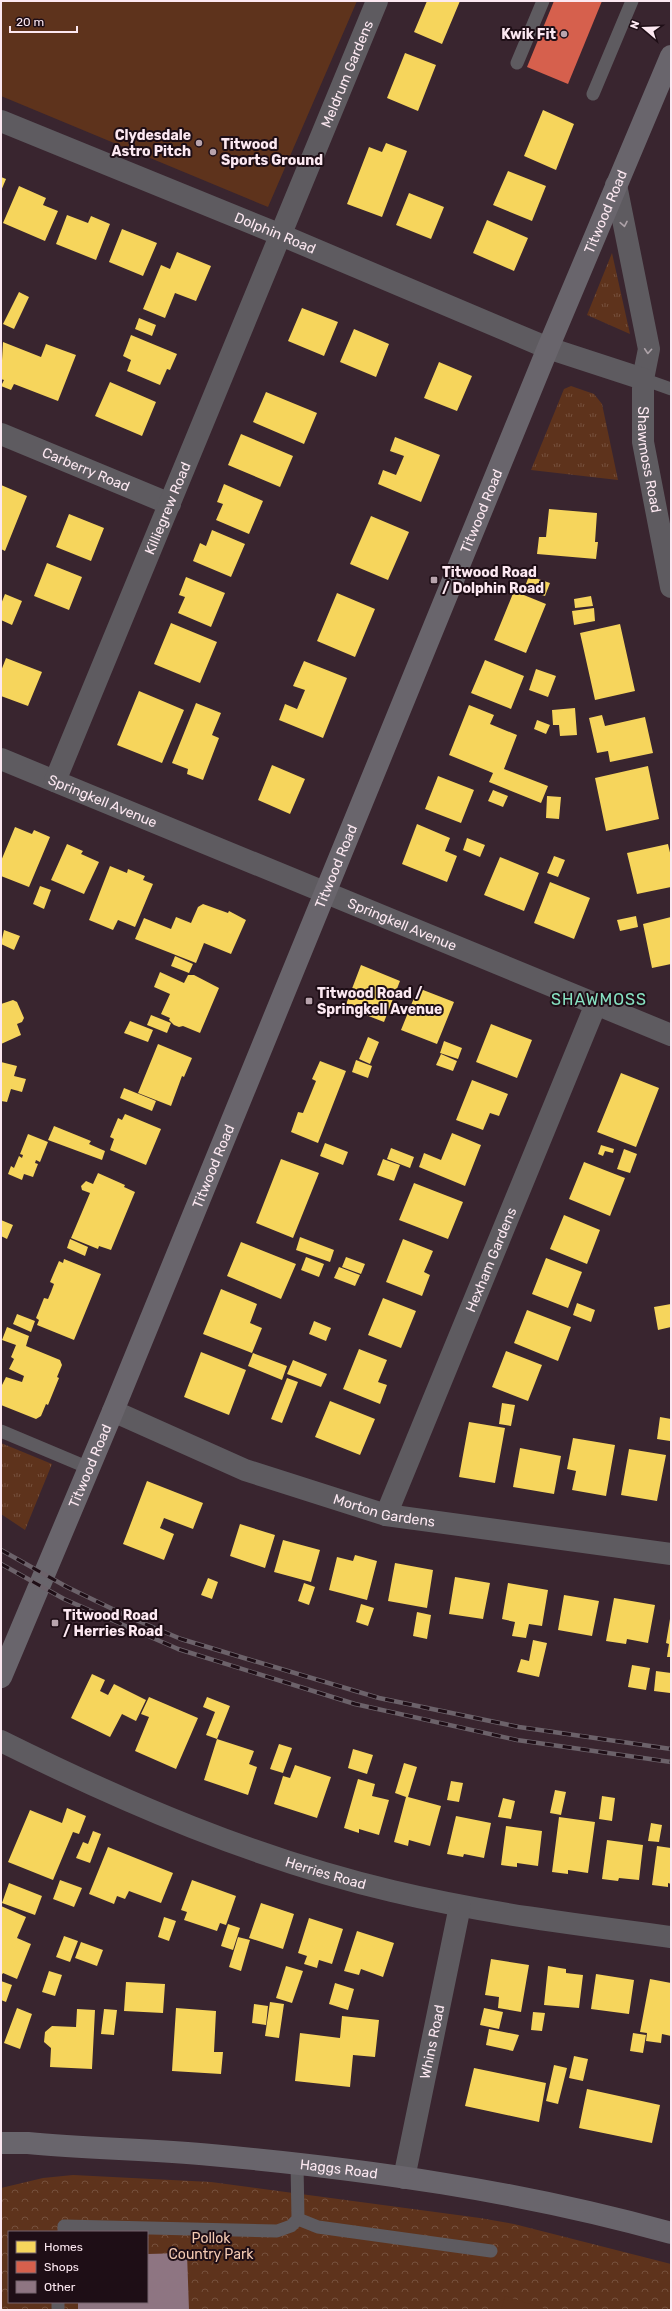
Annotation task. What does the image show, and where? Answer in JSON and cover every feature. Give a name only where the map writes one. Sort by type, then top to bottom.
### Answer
[{"type":"main road","name":"Titwood Road","points":[[1,1677],[113,1411],[548,348],[671,56]]},
{"type":"main road","name":"Haggs Road","points":[[1,2143],[28,2143],[210,2155],[297,2164],[404,2178],[579,2208],[671,2233]]},
{"type":"main road","points":[[1,2149],[28,2143]]},
{"type":"street","name":"Meldrum Gardens","points":[[281,236],[378,1]]},
{"type":"street","name":"Dolphin Road","points":[[1,121],[548,348]]},
{"type":"street","name":"Shawmoss Road","points":[[616,185],[649,349],[643,379],[643,442],[671,586]]},
{"type":"street","name":"Killiegrew Road","points":[[56,781],[281,236]]},
{"type":"street","points":[[548,348],[643,379]]},
{"type":"street","name":"Carberry Road","points":[[1,434],[170,504]]},
{"type":"street","name":"Springkell Avenue","points":[[1,759],[671,1035]]},
{"type":"street","name":"Hexham Gardens","points":[[386,1515],[596,1004]]},
{"type":"street","name":"Morton Gardens","points":[[113,1411],[245,1470],[386,1515],[671,1554]]},
{"type":"street","name":"Herries Road","points":[[1,1741],[122,1799],[193,1829],[335,1876],[392,1891],[460,1906],[552,1922],[671,1937]]},
{"type":"street","name":"Whins Road","points":[[404,2178],[460,1906]]},
{"type":"lane","points":[[517,62],[543,1]]},
{"type":"lane","points":[[593,94],[632,1]]},
{"type":"lane","points":[[643,379],[671,389]]},
{"type":"lane","points":[[1,1431],[89,1468]]},
{"type":"lane","points":[[64,2231],[64,2226],[277,2232],[291,2226],[298,2219],[297,2164]]},
{"type":"lane","points":[[298,2219],[318,2227],[491,2251]]},
{"type":"green space","name":"Clydesdale Astro Pitch","points":[[1,1],[357,1],[268,207],[1,96]]},
{"type":"green space","points":[[612,253],[630,334],[587,315]]},
{"type":"green space","points":[[571,386],[594,394],[602,404],[618,480],[531,470],[564,389]]},
{"type":"green space","points":[[1,1443],[52,1464],[25,1530],[1,1514]]},
{"type":"green space","name":"Pollok Country Park","points":[[73,2175],[211,2182],[480,2218],[514,2224],[671,2264],[671,2310],[1,2310],[1,2188],[43,2178]]},
{"type":"green space","points":[[505,2296],[550,2310],[501,2310]]},
{"type":"building: Homes","points":[[427,1],[460,1],[442,44],[414,32]]},
{"type":"building: Homes","points":[[405,53],[436,65],[418,111],[387,98]]},
{"type":"building: Homes","points":[[543,110],[574,124],[556,170],[524,156]]},
{"type":"building: Homes","points":[[386,143],[407,151],[382,217],[347,204],[369,147],[382,152]]},
{"type":"building: Homes","points":[[508,171],[546,186],[532,221],[493,205]]},
{"type":"building: Homes","points":[[1,177],[6,179],[1,191]]},
{"type":"building: Homes","points":[[19,186],[46,198],[43,205],[58,211],[45,241],[3,223]]},
{"type":"building: Homes","points":[[409,193],[444,207],[431,239],[396,225]]},
{"type":"building: Homes","points":[[67,215],[88,223],[91,216],[110,224],[96,260],[56,244]]},
{"type":"building: Homes","points":[[487,220],[528,238],[514,271],[473,253]]},
{"type":"building: Homes","points":[[122,229],[157,243],[143,276],[109,262]]},
{"type":"building: Homes","points":[[177,252],[211,266],[196,301],[175,293],[165,318],[143,309],[161,265],[170,269]]},
{"type":"building: Homes","points":[[19,292],[29,297],[14,329],[3,324]]},
{"type":"building: Homes","points":[[302,308],[338,322],[324,356],[288,341]]},
{"type":"building: Homes","points":[[139,318],[156,325],[152,336],[135,329]]},
{"type":"building: Homes","points":[[354,329],[389,344],[376,377],[340,362]]},
{"type":"building: Homes","points":[[131,335],[177,354],[170,370],[167,369],[160,385],[127,371],[131,360],[123,356]]},
{"type":"building: Homes","points":[[3,342],[41,357],[46,344],[76,355],[58,401],[14,384],[11,390],[1,386],[4,380],[1,379]]},
{"type":"building: Homes","points":[[439,362],[472,376],[457,411],[424,398]]},
{"type":"building: Homes","points":[[110,382],[156,402],[142,436],[95,416]]},
{"type":"building: Homes","points":[[266,392],[317,413],[304,444],[253,422]]},
{"type":"building: Homes","points":[[241,434],[293,456],[280,487],[228,465]]},
{"type":"building: Homes","points":[[395,437],[440,455],[421,502],[378,484],[383,470],[396,475],[404,456],[390,451]]},
{"type":"building: Homes","points":[[224,484],[263,501],[249,534],[216,520],[223,504],[217,502]]},
{"type":"building: Homes","points":[[1,485],[27,496],[5,551],[1,549]]},
{"type":"building: Homes","points":[[549,509],[597,513],[595,542],[598,542],[596,559],[537,554],[539,537],[546,537]]},
{"type":"building: Homes","points":[[69,514],[104,528],[91,561],[56,547]]},
{"type":"building: Homes","points":[[371,516],[409,532],[388,580],[350,564]]},
{"type":"building: Homes","points":[[212,530],[245,544],[231,577],[193,561],[200,543],[206,546]]},
{"type":"building: Homes","points":[[47,563],[82,577],[69,610],[34,596]]},
{"type":"building: Homes","points":[[529,576],[550,583],[545,596],[524,589]]},
{"type":"building: Homes","points":[[186,577],[225,593],[211,627],[178,613],[185,597],[179,595]]},
{"type":"building: Homes","points":[[514,591],[546,604],[526,653],[494,640]]},
{"type":"building: Homes","points":[[337,593],[375,609],[355,657],[317,641]]},
{"type":"building: Homes","points":[[5,594],[22,601],[12,625],[1,620],[1,604]]},
{"type":"building: Homes","points":[[591,596],[593,606],[575,608],[574,599]]},
{"type":"building: Homes","points":[[594,608],[595,621],[574,625],[572,611]]},
{"type":"building: Homes","points":[[171,623],[217,642],[200,683],[154,664]]},
{"type":"building: Homes","points":[[620,624],[635,691],[595,700],[580,633]]},
{"type":"building: Homes","points":[[6,658],[42,672],[28,706],[1,696],[1,671]]},
{"type":"building: Homes","points":[[485,660],[524,676],[511,709],[471,693]]},
{"type":"building: Homes","points":[[304,661],[347,678],[323,738],[279,720],[285,704],[297,709],[305,690],[293,686]]},
{"type":"building: Homes","points":[[536,669],[556,676],[548,697],[529,690]]},
{"type":"building: Homes","points":[[139,691],[184,710],[162,763],[117,745]]},
{"type":"building: Homes","points":[[196,703],[221,713],[212,735],[219,738],[203,780],[187,774],[188,769],[172,763]]},
{"type":"building: Homes","points":[[469,705],[494,715],[490,724],[517,735],[504,769],[548,786],[541,803],[489,782],[493,773],[449,755]]},
{"type":"building: Homes","points":[[575,708],[577,735],[560,736],[559,725],[553,725],[552,710]]},
{"type":"building: Homes","points":[[602,715],[605,726],[645,717],[653,753],[610,762],[608,751],[597,753],[589,718]]},
{"type":"building: Homes","points":[[537,720],[550,725],[546,734],[534,729]]},
{"type":"building: Homes","points":[[272,765],[305,779],[290,814],[258,800]]},
{"type":"building: Homes","points":[[648,766],[659,819],[606,831],[595,778]]},
{"type":"building: Homes","points":[[438,776],[474,790],[461,823],[425,809]]},
{"type":"building: Homes","points":[[493,790],[508,796],[503,807],[488,801]]},
{"type":"building: Homes","points":[[547,796],[561,797],[559,819],[546,818]]},
{"type":"building: Homes","points":[[417,824],[450,838],[445,851],[457,856],[447,882],[402,864]]},
{"type":"building: Homes","points":[[15,827],[32,834],[34,830],[50,837],[29,887],[1,876],[1,861]]},
{"type":"building: Homes","points":[[467,838],[485,845],[480,857],[463,850]]},
{"type":"building: Homes","points":[[67,844],[83,851],[81,854],[99,862],[84,894],[51,880]]},
{"type":"building: Homes","points":[[668,844],[671,857],[671,887],[637,894],[627,853]]},
{"type":"building: Homes","points":[[554,856],[565,860],[558,877],[547,873]]},
{"type":"building: Homes","points":[[500,857],[539,873],[524,911],[484,895]]},
{"type":"building: Homes","points":[[110,866],[127,873],[128,869],[145,876],[143,880],[153,884],[135,927],[118,920],[113,930],[89,920]]},
{"type":"building: Homes","points":[[550,882],[590,898],[574,939],[534,923]]},
{"type":"building: Homes","points":[[40,886],[51,890],[44,909],[33,904]]},
{"type":"building: Homes","points":[[203,904],[228,913],[229,911],[246,920],[231,954],[204,943],[196,963],[135,939],[144,918],[171,929],[176,917],[191,923],[198,907]]},
{"type":"building: Homes","points":[[636,916],[638,927],[620,931],[617,920]]},
{"type":"building: Homes","points":[[671,917],[671,964],[652,968],[643,924]]},
{"type":"building: Homes","points":[[4,930],[20,936],[14,950],[1,944]]},
{"type":"building: Homes","points":[[175,956],[193,964],[189,973],[171,966]]},
{"type":"building: Homes","points":[[361,965],[400,981],[384,1022],[345,1007]]},
{"type":"building: Homes","points":[[160,972],[184,983],[188,975],[194,975],[219,988],[200,1033],[183,1026],[179,1027],[174,1025],[169,1020],[170,1018],[161,1014],[170,994],[154,987]]},
{"type":"building: Homes","points":[[418,988],[454,1002],[437,1044],[401,1030]]},
{"type":"building: Homes","points":[[13,1000],[17,1002],[24,1018],[22,1022],[17,1024],[21,1035],[1,1044],[1,1004]]},
{"type":"building: Homes","points":[[151,1015],[171,1023],[167,1033],[147,1025]]},
{"type":"building: Homes","points":[[130,1021],[153,1030],[148,1042],[124,1033]]},
{"type":"building: Homes","points":[[491,1024],[532,1040],[517,1078],[476,1062]]},
{"type":"building: Homes","points":[[368,1037],[379,1042],[370,1064],[359,1059]]},
{"type":"building: Homes","points":[[444,1041],[462,1048],[458,1059],[440,1053]]},
{"type":"building: Homes","points":[[158,1044],[192,1058],[184,1077],[182,1076],[171,1106],[138,1093]]},
{"type":"building: Homes","points":[[441,1054],[457,1061],[453,1071],[436,1065]]},
{"type":"building: Homes","points":[[356,1060],[372,1066],[368,1078],[352,1072]]},
{"type":"building: Homes","points":[[320,1061],[346,1071],[318,1143],[291,1132],[298,1112],[303,1113],[316,1081],[312,1079]]},
{"type":"building: Homes","points":[[1,1062],[17,1066],[14,1076],[26,1079],[22,1092],[11,1089],[7,1102],[1,1101]]},
{"type":"building: Homes","points":[[621,1073],[659,1088],[636,1147],[597,1132]]},
{"type":"building: Homes","points":[[472,1080],[508,1094],[499,1116],[490,1113],[483,1130],[456,1120]]},
{"type":"building: Homes","points":[[124,1088],[156,1101],[152,1111],[120,1098]]},
{"type":"building: Homes","points":[[125,1114],[161,1129],[146,1165],[110,1150],[114,1139],[110,1137],[118,1118],[122,1120]]},
{"type":"building: Homes","points":[[54,1126],[91,1141],[89,1144],[105,1151],[102,1160],[48,1140]]},
{"type":"building: Homes","points":[[452,1133],[481,1145],[465,1186],[419,1167],[424,1153],[441,1160]]},
{"type":"building: Homes","points":[[28,1134],[48,1142],[40,1162],[36,1160],[35,1163],[38,1164],[33,1177],[24,1174],[22,1180],[8,1174],[11,1166],[14,1168],[19,1156],[22,1158],[23,1155],[20,1154]]},
{"type":"building: Homes","points":[[325,1143],[348,1152],[343,1165],[320,1156]]},
{"type":"building: Homes","points":[[601,1145],[614,1149],[613,1153],[605,1151],[603,1156],[598,1154]]},
{"type":"building: Homes","points":[[391,1148],[414,1157],[410,1168],[387,1159]]},
{"type":"building: Homes","points":[[624,1149],[637,1154],[630,1173],[617,1169]]},
{"type":"building: Homes","points":[[281,1159],[319,1173],[293,1238],[256,1223]]},
{"type":"building: Homes","points":[[383,1159],[400,1165],[394,1181],[377,1175]]},
{"type":"building: Homes","points":[[584,1162],[625,1178],[610,1216],[569,1199]]},
{"type":"building: Homes","points":[[98,1173],[125,1185],[124,1187],[135,1192],[111,1250],[99,1246],[98,1249],[71,1238],[90,1193],[82,1190],[81,1186],[86,1181],[93,1184]]},
{"type":"building: Homes","points":[[414,1183],[463,1202],[448,1239],[399,1220]]},
{"type":"building: Homes","points":[[564,1215],[600,1230],[587,1264],[550,1249]]},
{"type":"building: Homes","points":[[1,1220],[13,1225],[7,1239],[1,1236]]},
{"type":"building: Homes","points":[[300,1237],[334,1250],[330,1262],[296,1250]]},
{"type":"building: Homes","points":[[70,1239],[88,1247],[85,1256],[67,1248]]},
{"type":"building: Homes","points":[[403,1239],[433,1251],[424,1272],[430,1275],[422,1296],[386,1282]]},
{"type":"building: Homes","points":[[241,1242],[296,1264],[281,1299],[227,1276]]},
{"type":"building: Homes","points":[[306,1257],[324,1264],[319,1277],[301,1270]]},
{"type":"building: Homes","points":[[346,1257],[365,1264],[361,1274],[342,1267]]},
{"type":"building: Homes","points":[[546,1258],[582,1272],[568,1308],[532,1294]]},
{"type":"building: Homes","points":[[64,1259],[101,1274],[74,1340],[37,1325],[39,1320],[36,1318],[44,1298],[48,1299],[51,1292],[54,1284],[50,1282],[59,1261],[63,1263]]},
{"type":"building: Homes","points":[[339,1267],[360,1275],[355,1286],[334,1278]]},
{"type":"building: Homes","points":[[221,1289],[257,1304],[250,1323],[262,1328],[252,1353],[203,1334]]},
{"type":"building: Homes","points":[[383,1298],[416,1311],[401,1348],[368,1335]]},
{"type":"building: Homes","points":[[577,1303],[595,1310],[591,1322],[573,1315]]},
{"type":"building: Homes","points":[[671,1304],[671,1327],[658,1330],[654,1307]]},
{"type":"building: Homes","points":[[527,1310],[571,1327],[558,1361],[514,1343]]},
{"type":"building: Homes","points":[[17,1314],[35,1321],[31,1332],[13,1324]]},
{"type":"building: Homes","points":[[314,1321],[331,1328],[326,1341],[309,1334]]},
{"type":"building: Homes","points":[[7,1327],[29,1336],[26,1346],[60,1360],[62,1365],[57,1377],[59,1378],[48,1405],[46,1404],[41,1416],[36,1419],[1,1405],[1,1387],[6,1377],[22,1382],[24,1376],[9,1369],[14,1359],[11,1357],[16,1345],[2,1340]]},
{"type":"building: Homes","points":[[359,1349],[387,1360],[378,1382],[387,1385],[380,1404],[343,1389]]},
{"type":"building: Homes","points":[[506,1351],[542,1365],[528,1401],[492,1387]]},
{"type":"building: Homes","points":[[201,1352],[246,1370],[229,1415],[184,1397]]},
{"type":"building: Homes","points":[[253,1353],[287,1366],[282,1380],[248,1366]]},
{"type":"building: Homes","points":[[293,1360],[327,1374],[321,1387],[287,1374]]},
{"type":"building: Homes","points":[[287,1378],[298,1382],[282,1423],[271,1419]]},
{"type":"building: Homes","points":[[330,1401],[375,1419],[360,1455],[315,1437]]},
{"type":"building: Homes","points":[[502,1403],[515,1405],[511,1426],[499,1424]]},
{"type":"building: Homes","points":[[660,1417],[671,1419],[670,1441],[657,1439]]},
{"type":"building: Homes","points":[[469,1422],[505,1428],[495,1483],[459,1477]]},
{"type":"building: Homes","points":[[573,1438],[615,1445],[606,1496],[572,1490],[576,1471],[567,1469]]},
{"type":"building: Homes","points":[[520,1448],[561,1456],[554,1494],[513,1487]]},
{"type":"building: Homes","points":[[629,1449],[666,1455],[657,1501],[621,1495]]},
{"type":"building: Homes","points":[[147,1481],[203,1503],[193,1529],[164,1518],[160,1528],[174,1534],[164,1560],[123,1544]]},
{"type":"building: Homes","points":[[240,1524],[275,1535],[265,1568],[230,1556]]},
{"type":"building: Homes","points":[[283,1540],[320,1550],[311,1582],[274,1572]]},
{"type":"building: Homes","points":[[355,1555],[377,1561],[367,1600],[329,1590],[337,1557],[353,1561]]},
{"type":"building: Homes","points":[[395,1563],[433,1570],[427,1608],[388,1601]]},
{"type":"building: Homes","points":[[455,1577],[490,1583],[483,1619],[449,1614]]},
{"type":"building: Homes","points":[[208,1578],[218,1582],[212,1599],[201,1595]]},
{"type":"building: Homes","points":[[304,1583],[315,1587],[309,1605],[298,1601]]},
{"type":"building: Homes","points":[[508,1583],[548,1590],[542,1626],[529,1624],[526,1638],[512,1636],[515,1622],[502,1619]]},
{"type":"building: Homes","points":[[564,1595],[599,1601],[592,1636],[558,1630]]},
{"type":"building: Homes","points":[[614,1598],[655,1605],[648,1643],[627,1639],[626,1644],[606,1641]]},
{"type":"building: Homes","points":[[361,1604],[374,1608],[368,1626],[356,1622]]},
{"type":"building: Homes","points":[[417,1612],[431,1615],[427,1639],[413,1636]]},
{"type":"building: Homes","points":[[670,1619],[671,1657],[667,1657],[669,1644],[666,1643]]},
{"type":"building: Homes","points":[[533,1640],[547,1643],[539,1677],[517,1672],[521,1659],[529,1661]]},
{"type":"building: Homes","points":[[632,1665],[650,1668],[646,1690],[628,1687]]},
{"type":"building: Homes","points":[[656,1671],[671,1673],[670,1693],[654,1691]]},
{"type":"building: Homes","points":[[92,1674],[105,1680],[100,1691],[108,1695],[114,1684],[146,1700],[136,1721],[122,1714],[110,1737],[71,1718]]},
{"type":"building: Homes","points":[[149,1697],[198,1718],[176,1769],[135,1751],[149,1717],[141,1714]]},
{"type":"building: Homes","points":[[207,1697],[230,1706],[217,1739],[206,1735],[215,1712],[203,1707]]},
{"type":"building: Homes","points":[[217,1739],[254,1751],[249,1764],[257,1767],[248,1795],[204,1780]]},
{"type":"building: Homes","points":[[279,1744],[292,1748],[283,1773],[270,1769]]},
{"type":"building: Homes","points":[[353,1749],[373,1755],[367,1774],[348,1768]]},
{"type":"building: Homes","points":[[404,1763],[417,1767],[408,1797],[441,1806],[430,1846],[409,1840],[408,1846],[394,1842],[406,1797],[395,1793]]},
{"type":"building: Homes","points":[[295,1765],[331,1777],[317,1818],[274,1804],[283,1776],[290,1778]]},
{"type":"building: Homes","points":[[358,1779],[375,1784],[372,1796],[389,1800],[379,1835],[359,1829],[359,1833],[344,1828]]},
{"type":"building: Homes","points":[[451,1781],[463,1783],[459,1802],[447,1800]]},
{"type":"building: Homes","points":[[555,1790],[566,1792],[561,1815],[550,1813]]},
{"type":"building: Homes","points":[[602,1796],[615,1798],[612,1821],[599,1819]]},
{"type":"building: Homes","points":[[503,1798],[515,1801],[511,1819],[498,1817]]},
{"type":"building: Homes","points":[[67,1808],[86,1816],[79,1834],[73,1832],[53,1880],[8,1862],[30,1810],[62,1823]]},
{"type":"building: Homes","points":[[456,1816],[491,1823],[484,1858],[464,1854],[463,1857],[447,1854]]},
{"type":"building: Homes","points":[[559,1817],[595,1822],[588,1873],[568,1870],[568,1874],[552,1872]]},
{"type":"building: Homes","points":[[651,1823],[662,1825],[659,1842],[648,1841]]},
{"type":"building: Homes","points":[[506,1826],[542,1831],[538,1866],[517,1863],[517,1867],[501,1865]]},
{"type":"building: Homes","points":[[93,1831],[101,1834],[90,1863],[76,1858],[83,1842],[88,1844]]},
{"type":"building: Homes","points":[[607,1840],[643,1845],[639,1880],[619,1878],[618,1881],[602,1879]]},
{"type":"building: Homes","points":[[657,1846],[671,1848],[671,1884],[668,1883],[668,1887],[652,1885]]},
{"type":"building: Homes","points":[[108,1847],[173,1873],[161,1903],[129,1891],[125,1899],[117,1896],[114,1904],[89,1894]]},
{"type":"building: Homes","points":[[60,1880],[82,1888],[74,1907],[53,1899]]},
{"type":"building: Homes","points":[[192,1880],[236,1896],[226,1925],[220,1923],[217,1931],[184,1920],[187,1912],[181,1910]]},
{"type":"building: Homes","points":[[9,1883],[42,1896],[35,1915],[2,1903]]},
{"type":"building: Homes","points":[[261,1903],[294,1914],[283,1949],[249,1938]]},
{"type":"building: Homes","points":[[1,1906],[26,1917],[17,1938],[31,1944],[17,1979],[3,1973],[1,1976]]},
{"type":"building: Homes","points":[[164,1917],[176,1921],[169,1941],[158,1937]]},
{"type":"building: Homes","points":[[309,1918],[343,1929],[332,1964],[319,1960],[317,1968],[304,1964],[307,1956],[298,1953]]},
{"type":"building: Homes","points":[[228,1924],[240,1928],[233,1950],[221,1946]]},
{"type":"building: Homes","points":[[357,1931],[394,1943],[383,1977],[361,1969],[359,1975],[344,1971]]},
{"type":"building: Homes","points":[[64,1936],[78,1941],[70,1962],[56,1957]]},
{"type":"building: Homes","points":[[238,1937],[250,1940],[241,1971],[229,1967]]},
{"type":"building: Homes","points":[[81,1942],[103,1950],[97,1966],[75,1958]]},
{"type":"building: Homes","points":[[491,1959],[529,1965],[521,2012],[498,2008],[499,1997],[485,1995]]},
{"type":"building: Homes","points":[[286,1966],[303,1971],[292,2003],[276,1998]]},
{"type":"building: Homes","points":[[548,1966],[566,1969],[566,1973],[583,1975],[579,2008],[544,2005]]},
{"type":"building: Homes","points":[[49,1971],[62,1975],[55,1996],[42,1992]]},
{"type":"building: Homes","points":[[596,1974],[634,1980],[629,2014],[591,2009]]},
{"type":"building: Homes","points":[[650,1979],[671,1983],[671,2036],[662,2034],[661,2043],[646,2041],[647,2033],[640,2032]]},
{"type":"building: Homes","points":[[1,1981],[12,1985],[6,2002],[1,2000]]},
{"type":"building: Homes","points":[[126,1982],[165,1984],[163,2013],[124,2011]]},
{"type":"building: Homes","points":[[335,1983],[354,1989],[348,2010],[329,2004]]},
{"type":"building: Homes","points":[[270,2002],[284,2004],[279,2038],[265,2036]]},
{"type":"building: Homes","points":[[254,2004],[268,2006],[266,2025],[252,2023]]},
{"type":"building: Homes","points":[[17,2008],[32,2014],[20,2049],[4,2043]]},
{"type":"building: Homes","points":[[176,2008],[216,2011],[214,2052],[223,2052],[221,2074],[172,2071]]},
{"type":"building: Homes","points":[[484,2008],[503,2012],[499,2029],[480,2025]]},
{"type":"building: Homes","points":[[77,2009],[95,2010],[92,2069],[50,2067],[51,2048],[44,2042],[45,2032],[52,2026],[76,2027]]},
{"type":"building: Homes","points":[[104,2009],[117,2010],[114,2035],[101,2034]]},
{"type":"building: Homes","points":[[533,2012],[545,2013],[542,2031],[531,2030]]},
{"type":"building: Homes","points":[[342,2016],[379,2020],[375,2057],[353,2055],[350,2087],[295,2081],[300,2033],[340,2038]]},
{"type":"building: Homes","points":[[489,2029],[519,2035],[513,2051],[486,2045]]},
{"type":"building: Homes","points":[[633,2033],[646,2035],[643,2053],[630,2051]]},
{"type":"building: Homes","points":[[574,2056],[588,2059],[583,2081],[569,2078]]},
{"type":"building: Homes","points":[[554,2065],[567,2068],[558,2104],[546,2101]]},
{"type":"building: Homes","points":[[474,2068],[546,2083],[539,2122],[465,2106]]},
{"type":"building: Homes","points":[[587,2089],[660,2105],[652,2143],[579,2128]]},
{"type":"building: Shops","name":"Kwik Fit","points":[[554,1],[602,1],[568,84],[527,67]]},
{"type":"building: Other","points":[[187,2253],[189,2310],[78,2310],[78,2303],[148,2303],[148,2254]]},
{"type":"railway","points":[[1,1550],[67,1587],[129,1617],[181,1639],[244,1658],[379,1698],[519,1727],[671,1749]]},
{"type":"railway","points":[[1,1564],[64,1599],[178,1649],[355,1704],[517,1740],[671,1762]]},
{"type":"place","name":"Kwik Fit","points":[[564,34]]},
{"type":"place","name":"Clydesdale Astro Pitch","points":[[199,143]]},
{"type":"place","name":"Titwood Sports Ground","points":[[213,152]]},
{"type":"place","name":"Titwood Road / Dolphin Road","points":[[434,580]]},
{"type":"place","name":"Titwood Road / Springkell Avenue","points":[[309,1001]]},
{"type":"place","name":"Titwood Road / Herries Road","points":[[55,1623]]},
{"type":"district","name":"SHAWMOSS","points":[[599,999]]}]
